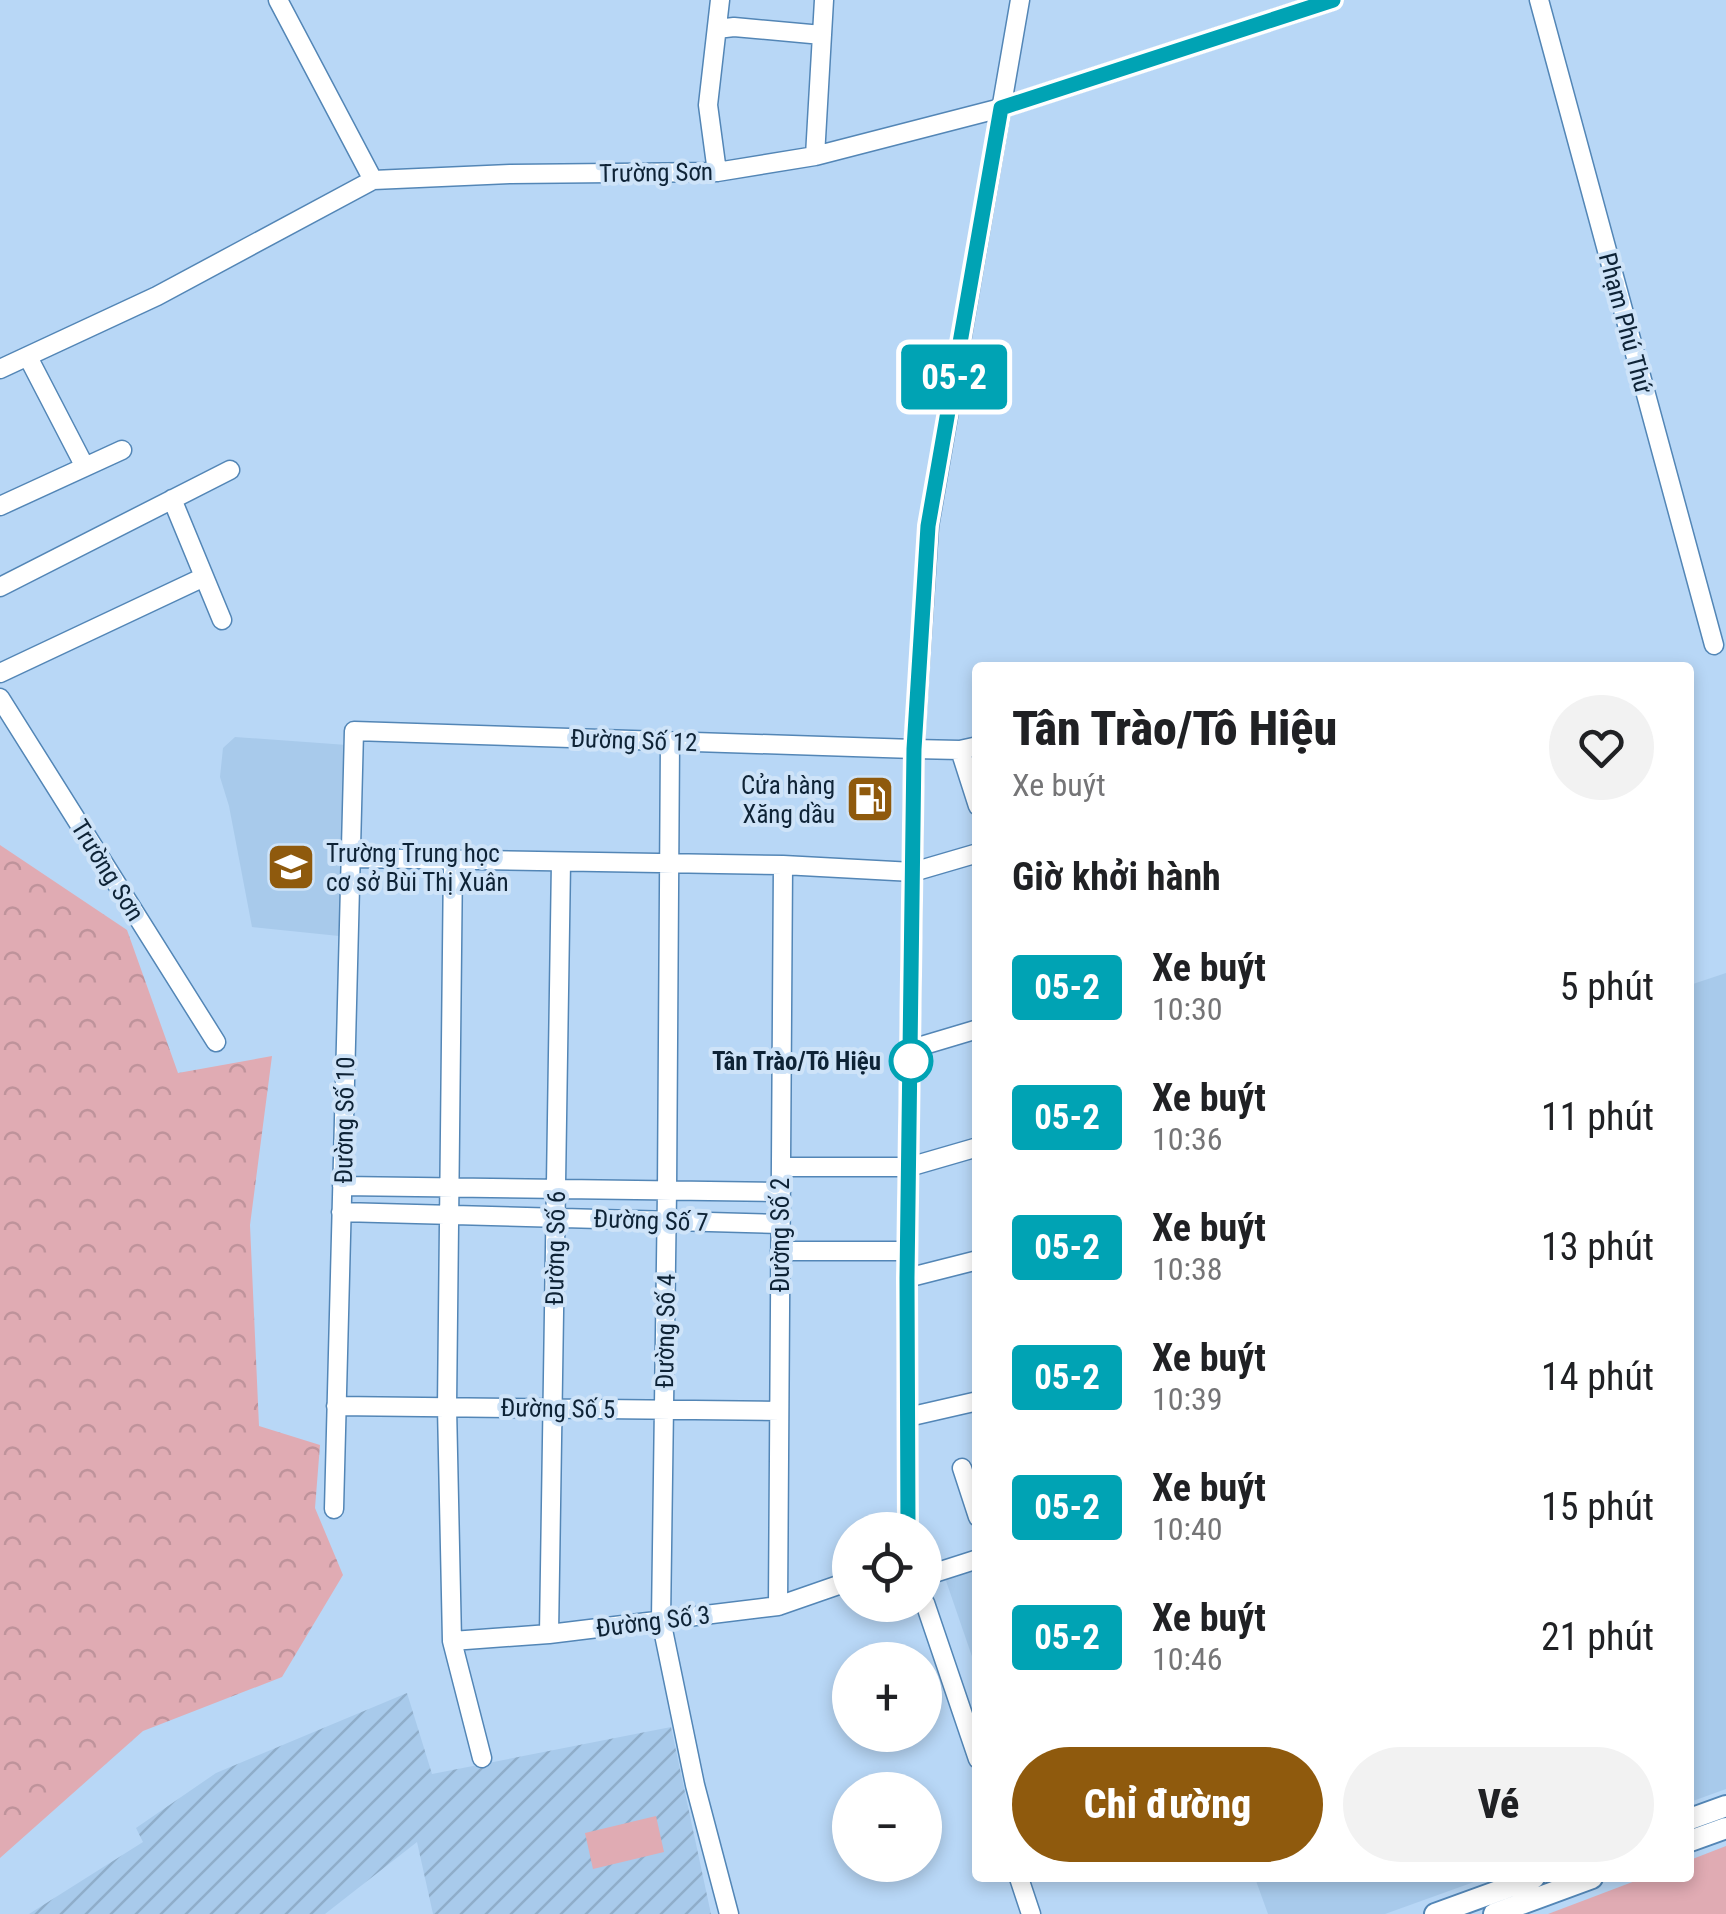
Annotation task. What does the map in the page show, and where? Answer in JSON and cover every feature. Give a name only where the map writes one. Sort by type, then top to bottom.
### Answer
[{"type":"main road","points":[[1694,1818],[1726,1806]]},
{"type":"main road","points":[[1694,1840],[1726,1828]]},
{"type":"main road","points":[[1435,1914],[1459,1910],[1525,1882]]},
{"type":"main road","points":[[1494,1914],[1581,1882]]},
{"type":"street","points":[[278,0],[374,180]]},
{"type":"street","points":[[717,172],[708,105],[720,0]]},
{"type":"street","points":[[815,156],[824,0]]},
{"type":"street","points":[[908,1512],[907,1252],[914,749],[928,526],[1020,0]]},
{"type":"street","name":"Trường Sơn","points":[[0,369],[157,296],[374,180],[717,172],[815,156],[1001,108],[1333,0]]},
{"type":"street","name":"Phạm Phú Thứ","points":[[1539,0],[1714,645]]},
{"type":"street","points":[[717,28],[822,35]]},
{"type":"street","points":[[28,356],[85,467]]},
{"type":"street","points":[[0,506],[122,450]]},
{"type":"street","points":[[0,587],[230,470]]},
{"type":"street","points":[[172,500],[222,620]]},
{"type":"street","points":[[0,673],[204,578]]},
{"type":"street","name":"Trường Sơn","points":[[0,698],[216,1042]]},
{"type":"street","name":"Đường Số 12","points":[[354,731],[969,748]]},
{"type":"street","name":"Đường Số 10","points":[[334,1509],[354,731]]},
{"type":"street","name":"Đường Số 4","points":[[670,741],[661,1620],[695,1785],[728,1914]]},
{"type":"street","points":[[350,858],[783,865],[913,872],[972,855]]},
{"type":"street","points":[[453,860],[447,1407],[452,1641],[482,1758]]},
{"type":"street","name":"Đường Số 6","points":[[549,1634],[561,862]]},
{"type":"street","name":"Đường Số 2","points":[[778,1606],[783,865]]},
{"type":"street","points":[[911,1049],[972,1031]]},
{"type":"street","points":[[781,1167],[908,1167],[972,1149]]},
{"type":"street","name":"Đường Số 7","points":[[342,1186],[780,1192]]},
{"type":"street","name":"Đường Số 7","points":[[341,1212],[780,1224]]},
{"type":"street","points":[[780,1251],[907,1252]]},
{"type":"street","points":[[907,1278],[972,1262]]},
{"type":"street","points":[[908,1417],[972,1403]]},
{"type":"street","name":"Đường Số 5","points":[[336,1406],[779,1411]]},
{"type":"street","points":[[962,1468],[972,1499]]},
{"type":"street","points":[[942,1571],[972,1562]]},
{"type":"street","name":"Đường Số 3","points":[[452,1641],[549,1634],[778,1606],[832,1587]]},
{"type":"street","points":[[931,1622],[972,1741]]},
{"type":"street","points":[[1020,1882],[1032,1914]]},
{"type":"shaded area","name":"Trường Trung học cơ sở Bùi Thị Xuân","points":[[235,737],[347,745],[339,936],[252,927],[220,777],[223,748]]},
{"type":"shaded area","points":[[1726,973],[1726,1789],[1694,1801],[1694,984]]},
{"type":"shaded area","points":[[972,1567],[972,1656],[944,1575]]},
{"type":"shaded area","points":[[407,1693],[432,1774],[671,1727],[711,1914],[433,1914],[417,1842],[325,1914],[29,1914],[143,1842],[136,1828],[216,1773]]},
{"type":"shaded area","points":[[1256,1882],[1474,1882],[1385,1914],[1268,1914]]},
{"type":"green space","points":[[0,845],[127,930],[178,1073],[272,1056],[250,1225],[259,1426],[320,1445],[315,1508],[343,1575],[282,1677],[143,1731],[0,1858]]},
{"type":"green space","points":[[656,1816],[664,1852],[593,1869],[585,1833]]},
{"type":"green space","points":[[1726,1846],[1726,1914],[1548,1914],[1632,1882],[1694,1882],[1694,1858]]},
{"type":"bus line","name":"05-2","points":[[906,1512],[914,749],[928,526],[1001,108],[1333,0]]},
{"type":"place","name":"Cửa hàng Xăng dầu","points":[[870,799]]},
{"type":"place","name":"Trường Trung học cơ sở Bùi Thị Xuân","points":[[291,867]]},
{"type":"place","name":"Tân Trào/Tô Hiệu","points":[[911,1061]]}]
